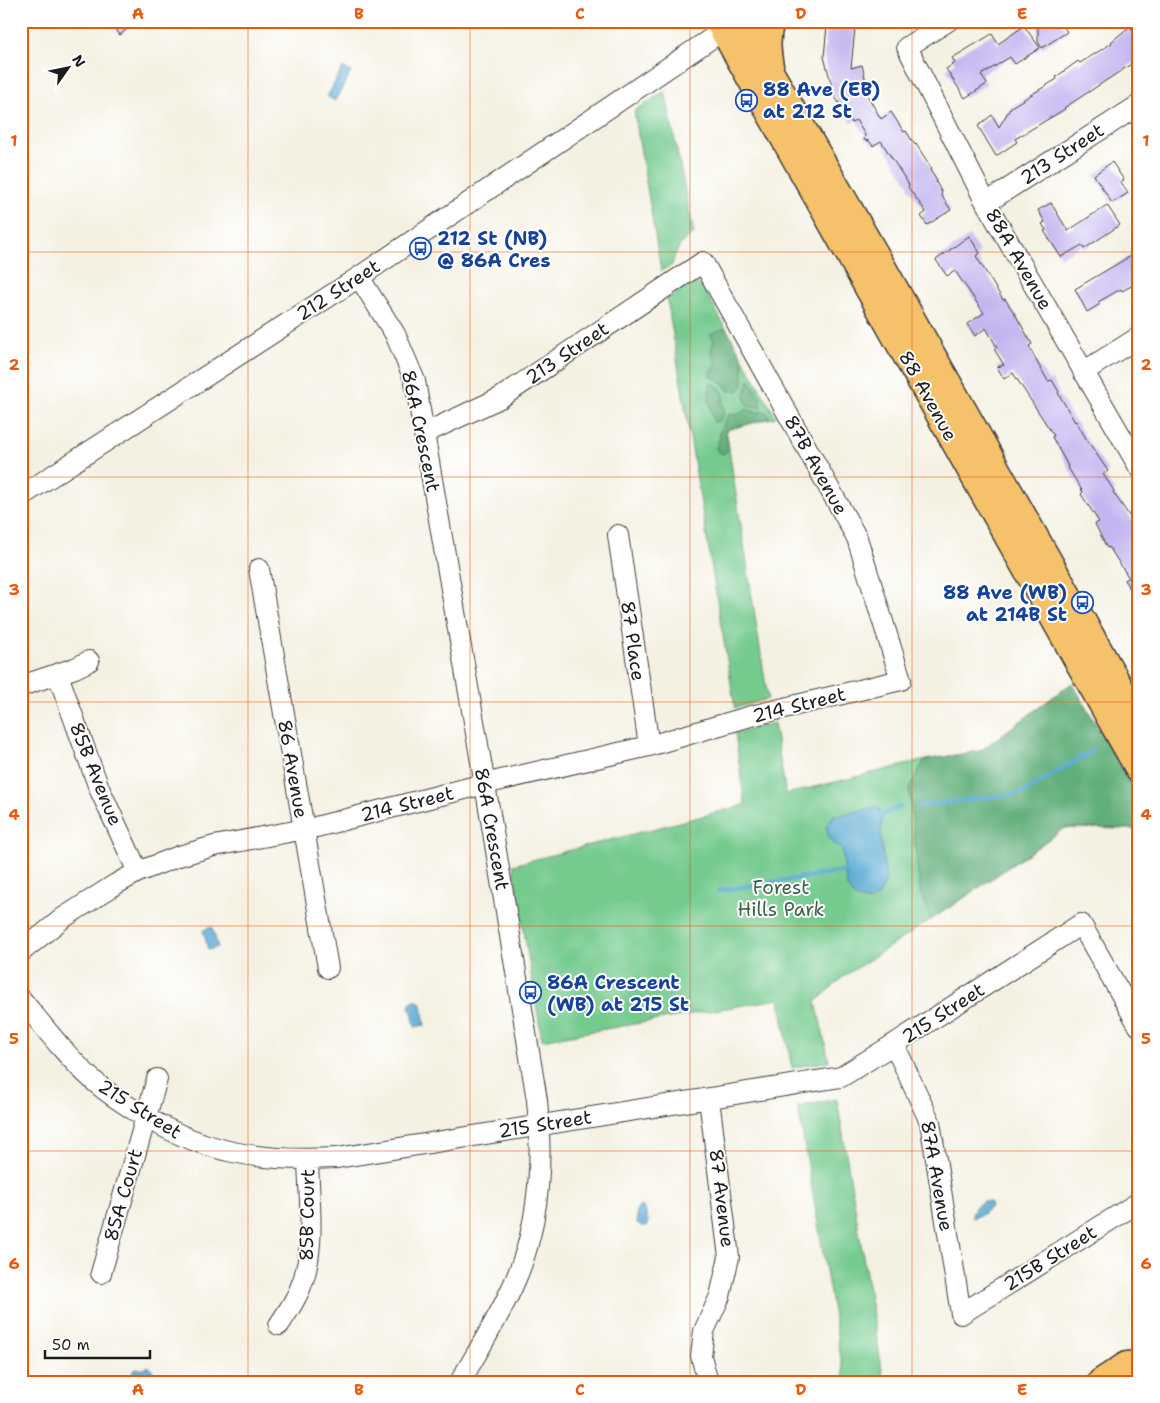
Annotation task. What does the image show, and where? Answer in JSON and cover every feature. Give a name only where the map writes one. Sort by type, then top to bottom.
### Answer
[{"type":"main road","points":[[771,21],[766,48],[773,76]]},
{"type":"main road","name":"88 Avenue","points":[[730,24],[773,76],[1139,721]]},
{"type":"main road","name":"88 Avenue","points":[[730,24],[1131,736],[1139,770]]},
{"type":"main road","points":[[1101,1382],[1135,1358]]},
{"type":"street","name":"88A Avenue","points":[[948,21],[907,47],[986,202],[1139,467]]},
{"type":"street","name":"212 Street","points":[[21,496],[359,277],[730,24]]},
{"type":"street","name":"213 Street","points":[[986,202],[1139,105]]},
{"type":"street","name":"213 Street","points":[[425,433],[500,398],[703,262]]},
{"type":"street","name":"87B Avenue","points":[[703,262],[857,538],[901,680]]},
{"type":"street","name":"86A Crescent","points":[[359,277],[395,334],[415,381],[537,1100],[540,1184],[534,1220],[516,1279],[502,1308],[460,1382]]},
{"type":"street","points":[[1084,372],[1139,337]]},
{"type":"street","name":"87 Place","points":[[618,535],[649,746]]},
{"type":"street","name":"86 Avenue","points":[[259,569],[328,968]]},
{"type":"street","points":[[21,686],[58,674],[89,661]]},
{"type":"street","name":"85B Avenue","points":[[58,674],[99,788],[138,872]]},
{"type":"street","name":"214 Street","points":[[21,952],[77,908],[116,884],[138,872],[179,856],[200,850],[303,830],[484,784],[649,746],[751,716],[901,680]]},
{"type":"street","name":"215 Street","points":[[21,999],[94,1082],[108,1093],[176,1134],[222,1151],[308,1160],[337,1158],[539,1124],[709,1099],[840,1076],[894,1044],[1081,924],[1139,1026]]},
{"type":"street","name":"87A Avenue","points":[[894,1044],[930,1122],[961,1314]]},
{"type":"street","name":"85A Court","points":[[101,1273],[157,1078]]},
{"type":"street","name":"87 Avenue","points":[[708,1382],[701,1356],[704,1331],[720,1296],[729,1257],[709,1099]]},
{"type":"street","name":"85B Court","points":[[279,1325],[299,1291],[308,1266],[310,1233],[308,1160]]},
{"type":"street","name":"215B Street","points":[[961,1314],[1139,1202]]},
{"type":"green space","points":[[665,91],[694,234],[679,247],[672,265],[661,271],[634,111]]},
{"type":"green space","points":[[695,283],[705,291],[776,417],[726,430],[768,699],[735,708],[667,299],[687,285]]},
{"type":"green space","points":[[726,328],[743,358],[743,385],[739,390],[729,391],[721,382],[710,376],[715,362],[711,350],[714,340],[710,334]]},
{"type":"green space","points":[[749,379],[761,399],[761,407],[747,405],[745,395]]},
{"type":"green space","points":[[710,383],[718,386],[724,394],[722,403],[725,409],[724,414],[714,422],[709,402]]},
{"type":"green space","points":[[746,409],[766,412],[770,418],[726,430],[729,449],[724,454],[718,452],[716,448],[720,437],[719,433],[729,414],[738,414]]},
{"type":"green space","name":"Forest Hills Park","points":[[1072,683],[1139,798],[1139,829],[1065,828],[967,896],[843,977],[816,1002],[829,1061],[792,1068],[779,999],[542,1040],[513,865],[745,805],[735,733],[774,723],[786,794],[925,760],[980,751]]},
{"type":"green space","points":[[1072,683],[1139,798],[1139,829],[1065,828],[931,920],[920,892],[909,788],[925,760],[980,751]]},
{"type":"green space","points":[[837,1099],[884,1382],[845,1382],[798,1107]]},
{"type":"water","points":[[343,67],[351,72],[335,101],[328,97],[328,95]]},
{"type":"water","points":[[878,808],[882,815],[881,840],[886,880],[879,896],[868,902],[855,898],[847,887],[842,850],[829,839],[826,826],[834,815]]},
{"type":"water","points":[[212,927],[218,947],[208,950],[203,930]]},
{"type":"water","points":[[418,1001],[422,1004],[425,1025],[415,1027],[412,1012],[409,1008],[410,1003]]},
{"type":"water","points":[[983,1201],[990,1202],[991,1207],[981,1215],[973,1218],[972,1213],[975,1207]]},
{"type":"water","points":[[640,1206],[645,1209],[649,1221],[648,1225],[643,1227],[637,1223],[636,1210]]},
{"type":"water","points":[[149,1366],[153,1371],[152,1376],[134,1377],[132,1372],[136,1369],[145,1369],[145,1367]]},
{"type":"building","points":[[109,21],[136,21],[120,35]]},
{"type":"building","points":[[1038,21],[1060,21],[1067,32],[1042,48],[1038,42]]},
{"type":"building","points":[[827,25],[855,28],[851,68],[862,65],[866,82],[860,83],[881,119],[891,112],[904,132],[906,131],[916,144],[932,169],[930,170],[937,181],[942,193],[941,195],[951,210],[927,225],[921,216],[926,212],[908,187],[909,185],[881,141],[873,146],[869,141],[864,140],[865,135],[856,120],[852,123],[835,97],[824,57]]},
{"type":"building","points":[[1024,26],[1040,48],[1015,64],[1010,57],[981,75],[987,84],[965,98],[946,69],[955,63],[952,58],[992,34],[998,44]]},
{"type":"building","points":[[1130,26],[1139,40],[1139,59],[1065,109],[1015,139],[1017,142],[996,156],[978,126],[992,115],[999,127],[1011,107],[1057,79],[1056,77],[1078,61],[1080,63],[1112,43]]},
{"type":"building","points":[[1112,162],[1124,180],[1121,182],[1128,193],[1112,203],[1094,175]]},
{"type":"building","points":[[1051,203],[1068,231],[1107,205],[1120,225],[1084,249],[1082,245],[1061,257],[1044,231],[1046,230],[1042,224],[1045,222],[1038,210]]},
{"type":"building","points":[[969,236],[980,253],[976,256],[1003,300],[1005,299],[1015,314],[1032,344],[1029,346],[1038,364],[1048,381],[1052,380],[1075,422],[1108,471],[1103,474],[1139,530],[1139,601],[1124,580],[1129,578],[1109,547],[1107,548],[1095,524],[1099,522],[1081,494],[1083,492],[1067,466],[1052,437],[1054,436],[1013,373],[1004,379],[997,367],[1004,365],[994,349],[997,347],[986,328],[975,336],[967,324],[984,313],[955,271],[947,276],[936,260]]},
{"type":"building","points":[[1132,255],[1138,264],[1134,267],[1137,272],[1133,281],[1135,284],[1122,291],[1121,289],[1098,302],[1100,304],[1087,312],[1075,289]]},
{"type":"waterway","points":[[919,806],[1022,793],[1092,751]]},
{"type":"waterway","points":[[882,815],[900,807]]},
{"type":"waterway","points":[[718,891],[844,871]]},
{"type":"place","name":"88 Ave (EB) at 212 St","points":[[747,100]]},
{"type":"place","name":"212 St (NB) @ 86A Cres","points":[[421,249]]},
{"type":"place","name":"88 Ave (WB) at 214B St","points":[[1083,603]]},
{"type":"place","name":"86A Crescent (WB) at 215 St","points":[[531,993]]}]
